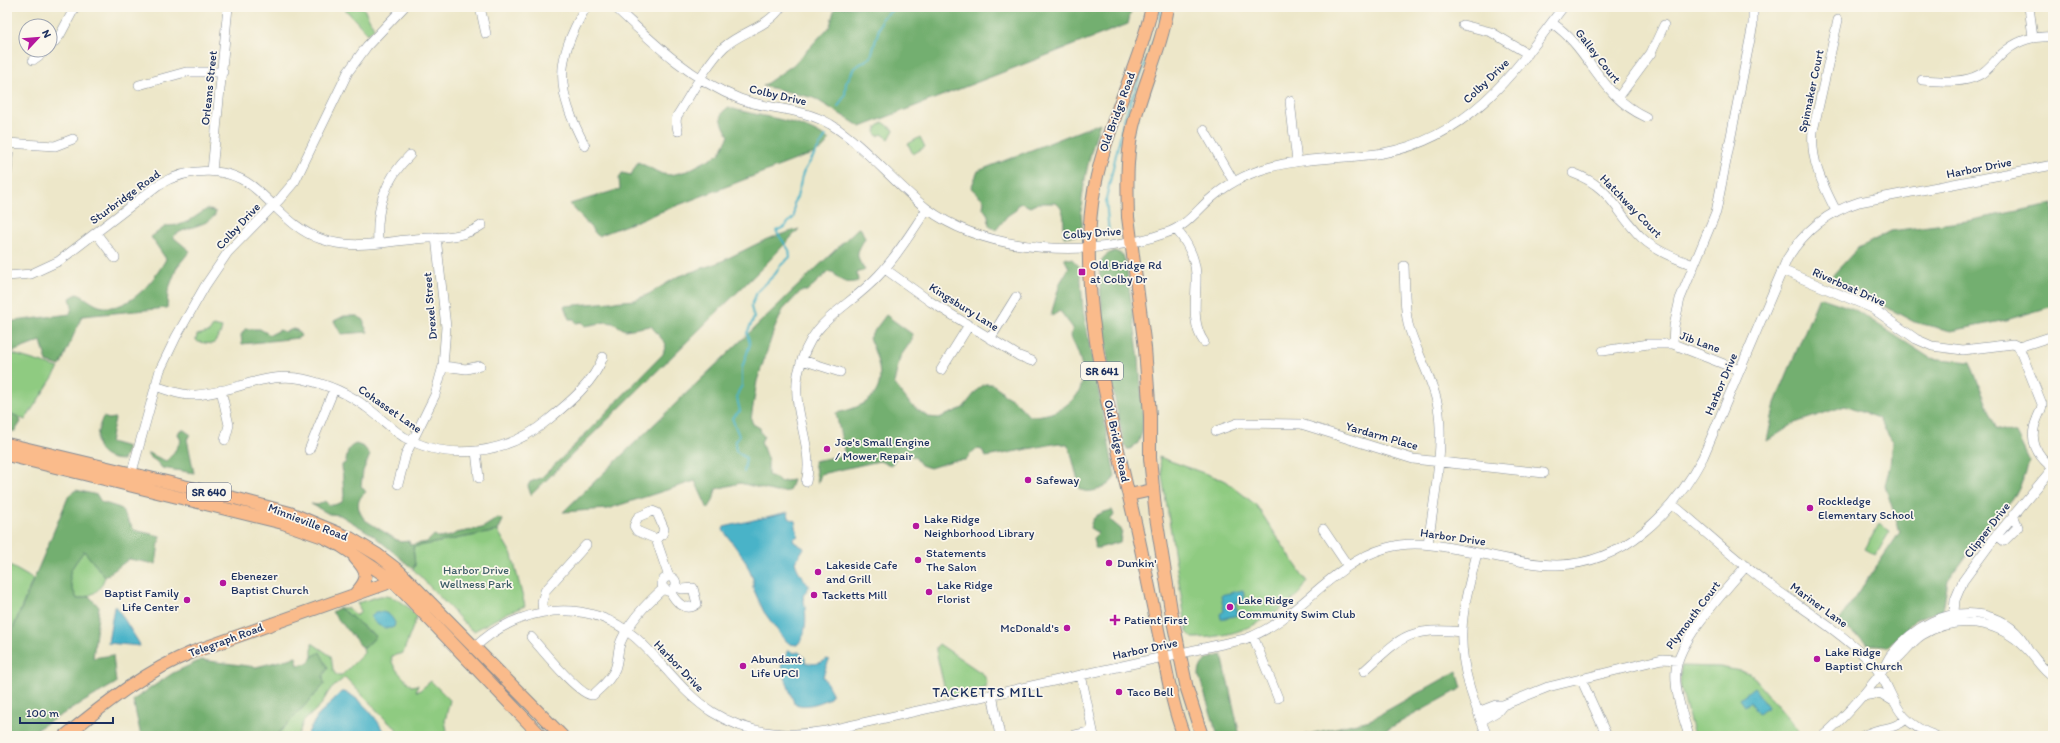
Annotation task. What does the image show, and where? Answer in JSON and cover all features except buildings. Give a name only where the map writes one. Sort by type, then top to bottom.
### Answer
[{"type":"main road","name":"Old Bridge Road","points":[[1152,7],[1142,44],[1113,120],[1100,162],[1092,207],[1089,247],[1092,302],[1100,362],[1163,657],[1174,705],[1184,736]]},
{"type":"main road","name":"Old Bridge Road","points":[[1168,7],[1162,39],[1136,115],[1129,147],[1127,193],[1131,242],[1148,382],[1152,490],[1171,608],[1187,689],[1202,736]]},
{"type":"main road","name":"Minnieville Road","points":[[7,444],[290,525],[323,537],[350,551],[396,576],[474,648],[562,736]]},
{"type":"main road","name":"Minnieville Road","points":[[7,455],[238,499],[290,513],[350,538],[378,555],[541,736]]},
{"type":"main road","points":[[1128,495],[1152,490]]},
{"type":"main road","points":[[350,551],[362,566],[366,574],[364,584],[354,595]]},
{"type":"main road","points":[[396,576],[485,667],[515,690]]},
{"type":"main road","name":"Telegraph Road","points":[[65,736],[113,698],[171,661],[354,595],[396,576]]},
{"type":"street","points":[[58,37],[75,7]]},
{"type":"street","name":"Orleans Street","points":[[212,171],[223,72],[228,7]]},
{"type":"street","name":"Colby Drive","points":[[130,479],[155,386],[176,338],[216,268],[235,244],[274,206],[289,188],[300,172],[339,88],[353,64],[367,46],[404,7]]},
{"type":"street","points":[[480,7],[486,34]]},
{"type":"street","points":[[585,146],[566,104],[562,76],[568,42],[586,7]]},
{"type":"street","name":"Colby Drive","points":[[615,7],[661,50],[719,89],[741,99],[806,113],[831,125],[928,209],[960,228],[1001,242],[1036,247],[1089,247],[1131,242],[1176,229],[1192,218],[1220,191],[1234,182],[1265,169],[1297,162],[1384,152],[1426,139],[1455,124],[1485,103],[1512,75],[1563,7]]},
{"type":"street","points":[[678,131],[676,121],[677,116],[716,55],[741,35],[763,25],[781,7]]},
{"type":"street","points":[[1673,344],[1676,311],[1684,287],[1716,212],[1753,24],[1753,7]]},
{"type":"street","points":[[2029,7],[2033,37]]},
{"type":"street","name":"Spinnaker Court","points":[[1836,211],[1816,170],[1813,147],[1813,131],[1838,20]]},
{"type":"street","name":"Galley Court","points":[[1552,22],[1566,33],[1578,46],[1600,80],[1618,98],[1646,117]]},
{"type":"street","points":[[1463,25],[1491,32],[1528,54]]},
{"type":"street","points":[[1618,98],[1651,54],[1664,25]]},
{"type":"street","points":[[1922,80],[1964,80],[1972,78],[1987,70],[2011,46],[2033,37],[2053,37]]},
{"type":"street","points":[[139,84],[186,72],[223,72]]},
{"type":"street","points":[[1290,101],[1297,162]]},
{"type":"street","points":[[1204,130],[1234,182]]},
{"type":"street","points":[[7,176],[8,144],[55,146],[73,139]]},
{"type":"street","points":[[378,243],[378,215],[384,189],[395,171],[410,155]]},
{"type":"street","name":"Harbor Drive","points":[[474,648],[490,634],[510,621],[543,612],[570,611],[589,614],[608,620],[626,631],[642,644],[698,702],[720,717],[749,733],[811,734],[1253,636],[1281,621],[1323,584],[1360,558],[1388,547],[1404,544],[1428,544],[1541,564],[1569,564],[1583,562],[1610,554],[1632,541],[1658,520],[1688,483],[1703,457],[1782,270],[1793,248],[1801,238],[1824,218],[1836,211],[1859,202],[2053,165]]},
{"type":"street","name":"Sturbridge Road","points":[[7,276],[31,274],[59,261],[166,181],[185,174],[212,171],[225,173],[244,180],[293,223],[321,239],[353,245],[378,243],[463,234],[482,225]]},
{"type":"street","name":"Hatchway Court","points":[[1573,173],[1590,180],[1606,193],[1638,234],[1650,245],[1694,265]]},
{"type":"street","points":[[806,482],[808,466],[796,392],[802,360],[812,339],[826,320],[867,288],[885,269],[928,209]]},
{"type":"street","points":[[1176,229],[1186,242],[1194,262],[1196,325],[1204,342]]},
{"type":"street","points":[[96,233],[115,258]]},
{"type":"street","name":"Drexel Street","points":[[398,484],[403,461],[435,395],[443,366],[446,327],[436,237]]},
{"type":"street","points":[[1404,266],[1408,323],[1438,407],[1440,436],[1428,544]]},
{"type":"street","name":"Kingsbury Lane","points":[[885,269],[931,302],[1018,356],[1032,362]]},
{"type":"street","name":"Riverboat Drive","points":[[1782,270],[1872,308],[1916,339],[1932,346],[1963,350],[2013,344],[2019,347]]},
{"type":"street","points":[[990,339],[1016,297]]},
{"type":"street","points":[[940,370],[969,325]]},
{"type":"street","points":[[2053,336],[2019,347],[2042,404],[2035,424],[2034,440],[2036,452],[2053,468]]},
{"type":"street","name":"Jib Lane","points":[[1603,351],[1648,344],[1673,344],[1689,349],[1739,370]]},
{"type":"street","name":"Cohasset Lane","points":[[155,386],[190,395],[221,390],[252,382],[283,378],[303,379],[334,389],[358,401],[397,432],[412,441],[442,450],[476,451],[509,443],[544,424],[591,378],[603,357]]},
{"type":"street","points":[[802,360],[840,372]]},
{"type":"street","points":[[443,366],[466,369],[480,366]]},
{"type":"street","points":[[309,450],[334,389]]},
{"type":"street","points":[[221,390],[229,425],[225,440]]},
{"type":"street","name":"Yardarm Place","points":[[1216,431],[1238,423],[1301,424],[1396,455],[1438,462],[1544,473]]},
{"type":"street","points":[[476,451],[479,478]]},
{"type":"street","name":"Clipper Drive","points":[[1953,619],[1955,600],[1963,582],[1996,535],[2004,541],[2018,527],[2013,515],[2053,468]]},
{"type":"street","name":"Mariner Lane","points":[[1672,504],[1771,586],[1830,626],[1883,671],[1892,701],[1906,719],[1915,726],[1936,736]]},
{"type":"street","points":[[1323,529],[1348,566]]},
{"type":"street","points":[[530,637],[574,684],[590,696],[612,676],[617,663],[618,648],[626,631],[641,610],[670,589],[675,580],[668,577],[656,539]]},
{"type":"street","points":[[543,612],[542,602],[545,591],[586,545]]},
{"type":"street","points":[[1477,552],[1462,632],[1464,662],[1478,712],[1488,736]]},
{"type":"street","name":"Plymouth Court","points":[[1478,712],[1496,705],[1503,705],[1531,693],[1580,679],[1662,659],[1678,660],[1686,642],[1746,566]]},
{"type":"street","points":[[1824,736],[1863,696],[1883,671],[1890,656],[1913,632],[1931,621],[1953,619],[1979,623],[1998,629],[2028,649],[2042,668],[2053,677]]},
{"type":"street","points":[[1364,671],[1396,641],[1405,636],[1421,632],[1462,632]]},
{"type":"street","points":[[1253,636],[1278,698]]},
{"type":"street","points":[[1678,660],[1676,671],[1677,687],[1689,736]]},
{"type":"street","points":[[1071,736],[1094,734],[1081,675]]},
{"type":"street","points":[[1580,679],[1607,736]]},
{"type":"street","points":[[1863,696],[1880,693],[1892,701]]},
{"type":"street","points":[[992,694],[1000,736]]},
{"type":"street","name":"Plymouth Court","points":[[1481,721],[1498,712],[1503,705]]},
{"type":"street","points":[[1863,736],[1871,732],[1897,726],[1906,719]]},
{"type":"green space","points":[[343,7],[363,7],[374,28],[368,34]]},
{"type":"green space","points":[[835,7],[1132,7],[1128,24],[861,127],[814,98],[763,86],[793,65],[830,26]]},
{"type":"green space","points":[[730,108],[794,123],[818,133],[829,140],[824,147],[814,153],[598,236],[570,204],[620,189],[619,179],[622,173],[631,175],[638,162],[662,174],[671,175],[687,171],[719,154],[729,136],[723,124],[722,116],[725,110]]},
{"type":"green space","points":[[883,122],[894,130],[889,139],[882,134],[878,136],[875,132],[877,127]]},
{"type":"green space","points":[[1100,123],[1085,178],[1081,211],[1082,230],[1080,235],[1064,237],[1064,219],[1062,210],[1056,203],[1038,203],[1030,207],[1022,203],[1017,205],[1016,210],[1007,216],[996,230],[989,226],[988,215],[983,208],[984,200],[971,188],[978,171]]},
{"type":"green space","points":[[920,137],[925,147],[913,154],[908,144]]},
{"type":"green space","points":[[2053,204],[2053,306],[2006,320],[1951,331],[1914,322],[1831,277],[1857,249],[1891,231],[1967,221]]},
{"type":"green space","points":[[207,209],[216,212],[214,217],[204,223],[184,230],[173,237],[190,251],[177,267],[168,291],[167,308],[82,316],[60,366],[47,362],[41,341],[7,354],[7,322],[70,314],[72,307],[70,298],[77,294],[99,306],[110,307],[120,305],[139,294],[155,277],[166,259],[151,237],[166,226],[179,225],[189,221]]},
{"type":"green space","points":[[858,228],[861,229],[865,238],[860,247],[858,257],[865,270],[857,273],[858,281],[850,283],[838,278],[833,272],[828,272],[807,291],[801,291],[783,310],[774,330],[757,381],[751,419],[753,424],[760,428],[761,433],[764,436],[761,442],[768,461],[768,475],[776,478],[779,482],[793,480],[789,491],[776,492],[740,483],[716,489],[713,501],[708,509],[695,481],[607,509],[563,512]]},
{"type":"green space","points":[[799,229],[763,267],[531,495],[528,486],[530,482],[541,478],[568,452],[663,354],[666,344],[651,326],[625,330],[613,323],[606,322],[585,326],[582,322],[576,323],[574,319],[569,319],[564,306],[635,300],[649,294],[677,277],[720,262],[767,239]]},
{"type":"green space","points":[[1115,251],[1123,255],[1126,264],[1139,359],[1143,416],[1142,433],[1138,443],[1130,449],[1127,449],[1124,444],[1110,370],[1102,315],[1100,266],[1105,256]]},
{"type":"green space","points":[[1064,258],[1072,259],[1080,267],[1083,310],[1115,476],[1110,483],[1094,491],[1084,491],[1080,489],[1070,449],[1067,445],[1059,443],[986,457],[982,450],[979,449],[972,452],[965,460],[952,461],[930,468],[921,465],[915,457],[906,454],[897,457],[891,465],[879,461],[821,474],[818,483],[814,461],[845,455],[836,413],[852,409],[864,403],[873,396],[878,388],[880,378],[879,366],[869,338],[886,315],[912,334],[912,340],[900,357],[894,383],[911,405],[928,417],[939,418],[963,408],[978,389],[985,384],[992,384],[1001,390],[1003,394],[1015,401],[1029,416],[1050,413],[1069,403],[1075,397],[1082,384],[1083,377],[1081,363],[1071,334],[1073,328],[1060,311],[1052,316],[1051,315],[1060,283],[1069,268]]},
{"type":"green space","points":[[1819,297],[1854,309],[1930,358],[1970,362],[1996,428],[2017,435],[2029,460],[2025,476],[2013,499],[1981,536],[1948,581],[1943,610],[1917,618],[1887,647],[1868,644],[1838,622],[1900,532],[1885,485],[1890,466],[1892,441],[1878,418],[1845,406],[1795,423],[1767,441],[1775,403]]},
{"type":"green space","points":[[344,316],[357,316],[364,320],[364,325],[368,332],[341,334],[334,321]]},
{"type":"green space","points":[[213,326],[222,328],[213,344],[198,342],[196,340],[197,335],[209,332]]},
{"type":"green space","points":[[245,329],[260,329],[270,335],[280,330],[285,332],[293,329],[297,330],[301,336],[298,338],[242,344],[241,335]]},
{"type":"green space","points":[[10,353],[59,368],[25,420],[7,412],[7,354]]},
{"type":"green space","points":[[7,412],[19,417],[21,422],[15,431],[7,432]]},
{"type":"green space","points":[[103,417],[109,419],[115,418],[110,442],[128,447],[123,460],[113,459],[106,456],[101,452],[98,446],[98,433]]},
{"type":"green space","points":[[180,430],[184,430],[191,435],[187,439],[194,473],[162,468],[156,461],[148,456],[148,453],[166,461],[181,441],[178,434]]},
{"type":"green space","points":[[356,444],[364,447],[370,455],[363,471],[361,486],[366,492],[360,498],[358,505],[360,513],[365,520],[400,542],[409,541],[410,545],[427,542],[434,535],[440,538],[482,528],[498,518],[503,520],[498,531],[413,547],[415,565],[413,569],[373,535],[340,515],[329,514],[311,504],[318,505],[325,501],[329,505],[334,505],[342,502],[344,496],[342,465],[346,462],[349,449]]},
{"type":"green space","points":[[1159,457],[1226,481],[1256,505],[1307,582],[1303,589],[1289,603],[1252,626],[1232,633],[1219,636],[1193,638],[1187,632]]},
{"type":"green space","points":[[76,490],[97,495],[101,502],[120,508],[134,530],[160,536],[156,564],[129,559],[105,577],[84,551],[74,564],[70,574],[71,584],[77,599],[89,596],[99,607],[93,658],[113,655],[116,683],[25,736],[7,736],[7,643],[69,495]]},
{"type":"green space","points":[[1112,510],[1114,515],[1110,520],[1122,530],[1120,542],[1095,548],[1093,538],[1098,533],[1090,528],[1091,524],[1097,515]]},
{"type":"green space","points":[[1879,524],[1890,531],[1876,555],[1865,549]]},
{"type":"green space","name":"Harbor Drive Wellness Park","points":[[498,531],[512,555],[525,606],[507,613],[474,631],[470,629],[413,569],[415,565],[413,547]]},
{"type":"green space","points":[[84,551],[105,577],[98,590],[77,599],[71,584],[70,574],[74,564]]},
{"type":"green space","points":[[7,564],[33,579],[7,643]]},
{"type":"green space","points":[[380,596],[396,599],[417,616],[403,653],[392,656],[392,660],[395,668],[411,686],[418,685],[416,691],[419,691],[431,681],[450,700],[445,721],[447,730],[444,736],[398,736],[396,728],[388,722],[345,677],[329,691],[321,705],[303,722],[298,736],[276,736],[324,685],[320,653],[312,657],[312,643],[331,656],[333,670],[336,675],[342,675],[364,653],[363,647],[365,648],[376,636],[339,608],[348,608],[356,616],[361,611],[357,603]]},
{"type":"green space","points":[[339,608],[376,636],[365,648],[361,646],[332,612]]},
{"type":"green space","points":[[939,644],[983,674],[987,681],[986,688],[949,697],[946,695],[936,651],[936,647]]},
{"type":"green space","points":[[320,652],[328,668],[323,676],[324,685],[276,736],[141,736],[133,700],[173,673],[201,660],[256,667],[296,657],[298,665],[308,663],[312,657]]},
{"type":"green space","points":[[1222,655],[1240,736],[1218,736],[1199,676],[1199,671],[1206,661],[1213,657]]},
{"type":"green space","points":[[1681,666],[1720,667],[1750,673],[1803,736],[1694,736],[1680,685]]},
{"type":"green space","points":[[1457,671],[1462,688],[1375,736],[1301,736],[1370,720]]},
{"type":"water","points":[[788,512],[789,518],[795,521],[798,536],[793,539],[794,542],[804,548],[795,562],[799,572],[809,587],[803,596],[806,615],[805,628],[801,640],[797,645],[790,644],[783,638],[764,612],[753,588],[753,579],[745,560],[723,530],[724,527]]},
{"type":"water","name":"Lake Ridge Community Swim Club","points":[[1243,590],[1245,600],[1235,603],[1238,615],[1221,619],[1220,614],[1224,611],[1221,595]]},
{"type":"water","points":[[116,606],[140,646],[108,643],[114,607]]},
{"type":"water","points":[[375,612],[382,612],[390,615],[395,623],[394,627],[384,628],[378,625],[371,617]]},
{"type":"water","points":[[789,650],[793,653],[799,652],[805,658],[805,662],[808,663],[816,664],[826,659],[829,660],[823,676],[832,693],[830,698],[822,702],[807,705],[798,705],[794,703],[781,666]]},
{"type":"water","points":[[1754,688],[1768,707],[1759,714],[1750,702],[1745,706],[1740,699]]},
{"type":"water","points":[[341,692],[353,696],[374,716],[383,731],[384,736],[306,736],[317,717]]},
{"type":"waterway","points":[[838,107],[845,95],[846,83],[854,68],[871,57],[882,18],[896,7]]},
{"type":"waterway","points":[[1160,20],[1161,7]]},
{"type":"waterway","points":[[1109,235],[1106,199],[1124,119],[1156,34]]},
{"type":"waterway","points":[[744,472],[746,458],[736,451],[735,443],[739,436],[732,418],[740,411],[737,395],[742,386],[742,368],[750,344],[747,333],[754,318],[751,307],[757,292],[790,257],[789,250],[776,231],[784,227],[794,217],[794,202],[797,197],[803,173],[826,136]]},
{"type":"place","name":"Old Bridge Rd at Colby Dr","points":[[1082,272]]},
{"type":"place","name":"Joe's Small Engine / Mower Repair","points":[[827,449]]},
{"type":"place","name":"Safeway","points":[[1028,480]]},
{"type":"place","name":"Rockledge Elementary School","points":[[1810,508]]},
{"type":"place","name":"Lake Ridge Neighborhood Library","points":[[916,526]]},
{"type":"place","name":"Statements The Salon","points":[[918,560]]},
{"type":"place","name":"Dunkin'","points":[[1109,563]]},
{"type":"place","name":"Lakeside Cafe and Grill","points":[[818,572]]},
{"type":"place","name":"Ebenezer Baptist Church","points":[[223,583]]},
{"type":"place","name":"Lake Ridge Florist","points":[[929,592]]},
{"type":"place","name":"Tacketts Mill","points":[[814,595]]},
{"type":"place","name":"Baptist Family Life Center","points":[[187,600]]},
{"type":"place","name":"Lake Ridge Community Swim Club","points":[[1230,607]]},
{"type":"place","name":"Patient First","points":[[1115,620]]},
{"type":"place","name":"McDonald's","points":[[1067,628]]},
{"type":"place","name":"Lake Ridge Baptist Church","points":[[1817,659]]},
{"type":"place","name":"Abundant Life UPCI","points":[[743,666]]},
{"type":"place","name":"Taco Bell","points":[[1119,692]]},
{"type":"district","name":"TACKETTS MILL","points":[[988,692]]}]
